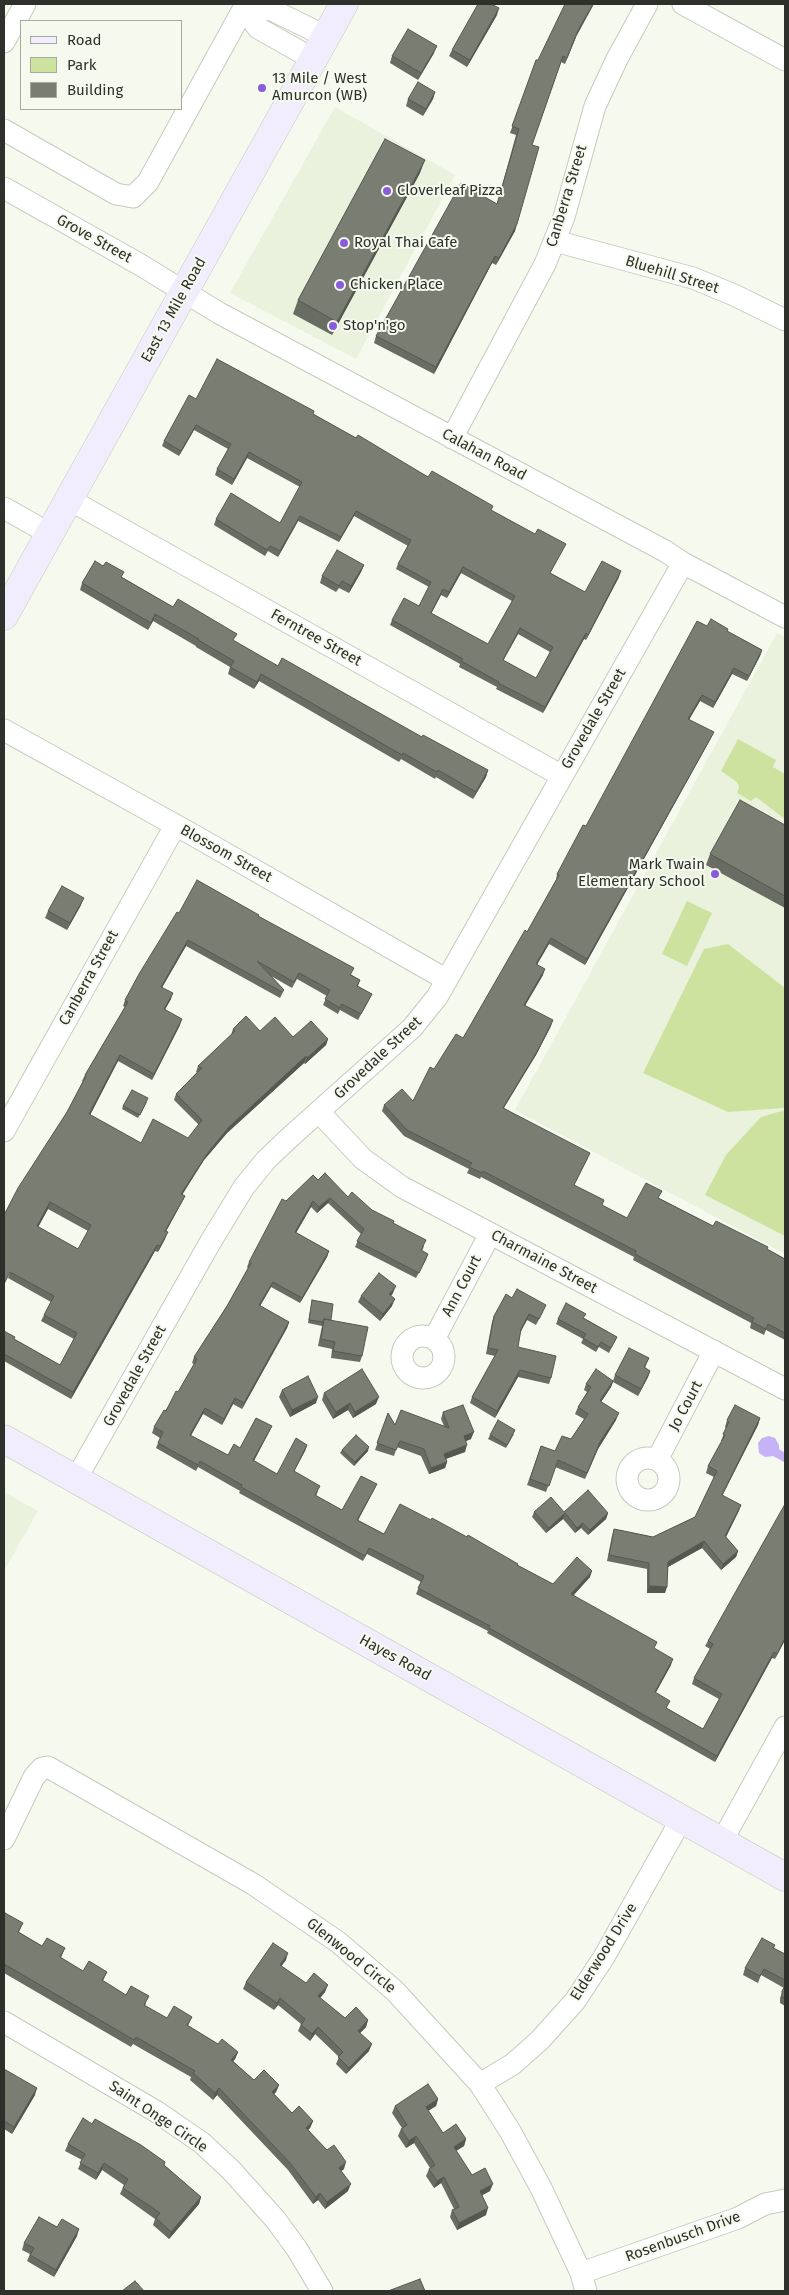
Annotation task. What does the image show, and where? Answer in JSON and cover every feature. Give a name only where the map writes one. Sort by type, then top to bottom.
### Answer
[{"type":"street","points":[[4,42],[25,4]]},
{"type":"street","name":"East 13 Mile Road","points":[[4,616],[344,4]]},
{"type":"street","name":"Canberra Street","points":[[452,438],[536,282],[555,241],[574,184],[595,106],[616,59],[647,4]]},
{"type":"street","points":[[683,4],[785,60]]},
{"type":"street","points":[[244,5],[258,28],[319,47]]},
{"type":"street","points":[[4,130],[116,194],[133,197],[148,182],[244,5]]},
{"type":"street","name":"Grove Street","points":[[4,188],[139,264],[183,292]]},
{"type":"street","name":"Bluehill Street","points":[[555,241],[693,278],[734,294],[785,320]]},
{"type":"street","name":"Calahan Road","points":[[183,292],[665,551],[683,563],[785,618]]},
{"type":"street","name":"Ferntree Street","points":[[70,500],[562,776]]},
{"type":"street","points":[[4,508],[50,534]]},
{"type":"street","name":"Grovedale Street","points":[[76,1479],[232,1205],[266,1160],[412,1028],[425,1014],[447,980],[683,563]]},
{"type":"street","name":"Blossom Street","points":[[4,730],[447,980]]},
{"type":"street","name":"Canberra Street","points":[[4,1131],[175,826]]},
{"type":"street","name":"Charmaine Street","points":[[319,1112],[363,1159],[387,1178],[785,1389]]},
{"type":"street","name":"Ann Court","points":[[434,1339],[490,1234]]},
{"type":"street","name":"Jo Court","points":[[657,1460],[714,1352]]},
{"type":"street","name":"Hayes Road","points":[[4,1439],[785,1877]]},
{"type":"street","points":[[722,1841],[785,1727]]},
{"type":"street","name":"Glenwood Circle","points":[[4,1839],[34,1777],[42,1768],[48,1767],[253,1884],[338,1942],[395,1991],[480,2084],[510,2131],[541,2188],[583,2282]]},
{"type":"street","name":"Elderwood Drive","points":[[480,2084],[520,2058],[558,2021],[575,2001],[604,1957],[682,1818]]},
{"type":"street","name":"Saint Onge Circle","points":[[4,2022],[156,2112],[202,2144],[231,2170],[275,2219],[298,2249],[322,2291]]},
{"type":"street","name":"Rosenbusch Drive","points":[[583,2282],[738,2218],[765,2204],[785,2200]]},
{"type":"shaded area","points":[[335,107],[455,175],[356,359],[230,293]]},
{"type":"shaded area","name":"Mark Twain Elementary School","points":[[777,633],[785,637],[785,1254],[515,1110]]},
{"type":"shaded area","points":[[769,1436],[775,1438],[779,1449],[785,1453],[784,1462],[773,1456],[765,1457],[759,1453],[758,1443],[762,1438]]},
{"type":"shaded area","points":[[4,1492],[38,1511],[4,1571]]},
{"type":"green space","points":[[738,739],[776,760],[773,767],[785,774],[785,819],[756,797],[751,801],[737,793],[739,787],[737,782],[721,771]]},
{"type":"green space","points":[[687,901],[712,913],[687,966],[662,954]]},
{"type":"green space","points":[[728,944],[785,988],[784,1108],[728,1112],[643,1073],[704,949]]},
{"type":"green space","points":[[785,1110],[785,1236],[705,1195],[726,1155],[761,1117]]},
{"type":"building","points":[[478,4],[491,4],[499,8],[470,60],[452,50]]},
{"type":"building","points":[[565,4],[593,4],[578,30],[567,58],[563,56],[532,145],[539,147],[517,224],[499,258],[495,256],[436,367],[376,336],[461,183],[497,204],[519,129],[512,126],[536,60],[538,60]]},
{"type":"building","points":[[408,29],[437,46],[421,73],[392,56]]},
{"type":"building","points":[[418,82],[435,92],[426,109],[408,99]]},
{"type":"building","points":[[385,139],[425,160],[337,322],[298,300]]},
{"type":"building","points":[[217,359],[314,411],[313,414],[356,438],[358,435],[428,477],[432,471],[493,506],[491,510],[535,534],[538,529],[566,544],[550,573],[585,592],[602,561],[621,571],[588,635],[586,633],[545,707],[498,683],[461,661],[463,659],[392,620],[404,598],[419,606],[431,582],[398,564],[411,540],[356,511],[341,537],[300,516],[280,551],[270,546],[267,550],[216,519],[231,493],[280,523],[302,482],[249,452],[234,479],[217,469],[231,444],[196,425],[181,451],[164,441],[189,395],[196,399]],"holes":[[[463,567],[515,596],[488,644],[431,613],[443,589],[449,592]],[[520,628],[553,647],[536,678],[503,660]]]},
{"type":"building","points":[[337,550],[364,565],[351,586],[342,581],[339,586],[322,576]]},
{"type":"building","points":[[95,561],[103,566],[106,562],[124,572],[121,577],[173,607],[178,599],[237,634],[233,640],[278,666],[282,658],[422,737],[423,735],[488,770],[476,792],[438,770],[437,772],[403,753],[402,755],[261,674],[257,682],[230,667],[234,661],[155,614],[151,623],[82,583]]},
{"type":"building","points":[[711,619],[728,629],[727,631],[762,650],[749,676],[734,668],[715,702],[702,695],[688,719],[714,732],[587,959],[551,938],[536,964],[545,969],[524,1005],[553,1020],[538,1050],[503,1108],[590,1153],[574,1185],[604,1200],[602,1205],[627,1218],[646,1183],[662,1191],[658,1198],[713,1226],[716,1221],[768,1247],[767,1249],[785,1259],[785,1333],[768,1324],[766,1329],[752,1322],[754,1318],[635,1254],[636,1251],[483,1171],[482,1173],[469,1167],[472,1163],[407,1130],[384,1105],[402,1089],[413,1101],[430,1067],[434,1069],[456,1034],[463,1038],[559,875],[557,874],[583,825],[586,826],[697,621],[707,626]]},
{"type":"building","name":"Mark Twain Elementary School","points":[[740,800],[785,825],[785,896],[710,854]]},
{"type":"building","points":[[197,880],[258,916],[354,968],[350,975],[360,980],[357,986],[372,994],[361,1014],[342,1004],[340,1008],[325,999],[330,990],[299,973],[294,982],[257,961],[284,990],[282,992],[188,940],[161,987],[173,993],[164,1009],[182,1019],[154,1074],[120,1055],[89,1114],[141,1143],[153,1119],[188,1138],[202,1120],[176,1094],[202,1068],[198,1066],[235,1031],[233,1029],[246,1016],[260,1031],[275,1017],[293,1037],[311,1021],[328,1039],[307,1058],[306,1056],[229,1127],[207,1154],[181,1194],[185,1196],[165,1231],[168,1232],[160,1246],[157,1245],[73,1392],[4,1354],[4,1331],[15,1337],[14,1339],[60,1365],[77,1333],[44,1315],[54,1296],[10,1272],[4,1284],[4,1215],[18,1188],[67,1112],[85,1075],[128,1002],[125,1000],[139,974],[177,912],[179,913]],"holes":[[[50,1202],[91,1225],[78,1249],[37,1226]]]},
{"type":"building","points":[[62,886],[84,898],[70,923],[48,911]]},
{"type":"building","points":[[132,1090],[148,1098],[140,1115],[123,1106]]},
{"type":"building","points":[[325,1173],[348,1197],[352,1192],[372,1210],[426,1240],[421,1250],[428,1254],[419,1273],[357,1241],[364,1229],[330,1198],[319,1207],[313,1201],[295,1232],[329,1251],[302,1298],[273,1282],[259,1305],[289,1322],[244,1403],[235,1398],[224,1419],[205,1408],[190,1435],[228,1455],[234,1444],[240,1448],[256,1418],[272,1426],[253,1460],[277,1474],[296,1438],[307,1445],[294,1471],[320,1486],[315,1495],[342,1510],[361,1476],[377,1484],[357,1520],[384,1534],[400,1504],[431,1520],[432,1518],[467,1537],[468,1535],[517,1565],[553,1584],[577,1557],[592,1571],[571,1594],[657,1642],[654,1648],[673,1659],[655,1692],[670,1701],[666,1708],[703,1729],[722,1694],[694,1678],[713,1644],[708,1641],[785,1504],[785,1638],[777,1654],[774,1652],[717,1756],[489,1628],[490,1626],[418,1588],[424,1576],[369,1548],[365,1556],[241,1487],[242,1485],[200,1461],[198,1465],[158,1443],[163,1432],[154,1427],[164,1410],[166,1411],[176,1391],[178,1392],[197,1359],[194,1357],[227,1306],[251,1263],[249,1262],[282,1199],[286,1201],[313,1175],[318,1180]]},
{"type":"building","points":[[379,1273],[396,1286],[389,1294],[395,1299],[383,1314],[361,1296]]},
{"type":"building","points":[[517,1289],[546,1305],[539,1319],[529,1314],[521,1329],[518,1347],[556,1356],[551,1378],[520,1370],[497,1411],[472,1397],[498,1350],[488,1348],[494,1316],[506,1294],[512,1298]]},
{"type":"building","points":[[312,1300],[333,1304],[331,1320],[324,1319],[323,1322],[309,1320]]},
{"type":"building","points":[[566,1303],[586,1314],[583,1318],[617,1337],[611,1348],[601,1342],[598,1347],[583,1338],[586,1334],[558,1319]]},
{"type":"building","points":[[324,1319],[368,1327],[362,1356],[333,1351],[335,1342],[321,1339]]},
{"type":"building","points":[[629,1348],[649,1358],[644,1367],[650,1371],[641,1389],[615,1375]]},
{"type":"building","points":[[362,1369],[379,1397],[355,1412],[350,1403],[336,1412],[324,1393]]},
{"type":"building","points":[[596,1369],[613,1381],[600,1401],[619,1413],[600,1442],[587,1473],[558,1460],[549,1486],[530,1479],[541,1446],[555,1451],[562,1436],[571,1439],[588,1414],[578,1407],[591,1387],[586,1384]]},
{"type":"building","points":[[308,1376],[318,1397],[292,1410],[282,1390]]},
{"type":"building","points":[[463,1405],[474,1432],[464,1436],[467,1445],[444,1454],[447,1462],[431,1468],[424,1449],[400,1441],[396,1450],[377,1443],[388,1413],[395,1425],[401,1410],[449,1428],[443,1412]]},
{"type":"building","points":[[735,1405],[760,1418],[722,1495],[741,1505],[725,1536],[738,1551],[723,1564],[704,1541],[668,1562],[667,1587],[649,1586],[649,1563],[609,1555],[614,1529],[653,1537],[695,1517],[717,1471],[708,1466],[725,1435],[723,1434],[729,1422],[727,1420]]},
{"type":"building","points":[[498,1420],[515,1430],[507,1445],[490,1435]]},
{"type":"building","points":[[356,1435],[369,1447],[355,1462],[342,1450]]},
{"type":"building","points":[[588,1490],[608,1513],[590,1530],[583,1523],[577,1528],[565,1513],[549,1528],[534,1512],[551,1497],[564,1512]]},
{"type":"building","points":[[5,1913],[23,1923],[18,1932],[42,1946],[47,1938],[65,1948],[60,1957],[83,1971],[89,1961],[107,1972],[102,1980],[126,1995],[131,1986],[149,1996],[144,2005],[167,2018],[174,2006],[192,2017],[187,2025],[218,2044],[222,2039],[238,2052],[231,2060],[254,2080],[264,2070],[279,2085],[272,2092],[292,2113],[299,2106],[313,2121],[306,2128],[327,2150],[334,2145],[346,2162],[339,2168],[351,2184],[327,2202],[320,2193],[316,2197],[290,2163],[219,2088],[215,2093],[193,2073],[195,2071],[136,2037],[134,2040],[4,1964]]},
{"type":"building","points":[[762,1938],[775,1945],[773,1948],[785,1954],[785,1980],[764,1969],[760,1976],[745,1968]]},
{"type":"building","points":[[273,1943],[288,1953],[280,1965],[306,1983],[314,1973],[328,1985],[318,1996],[345,2018],[356,2007],[368,2020],[358,2031],[372,2044],[349,2068],[338,2057],[343,2052],[318,2027],[312,2034],[301,2025],[305,2019],[280,1998],[277,2003],[246,1982]]},
{"type":"building","points":[[785,1986],[785,1998],[782,1997],[782,1991]]},
{"type":"building","points":[[4,2069],[37,2088],[14,2127],[4,2121]]},
{"type":"building","points":[[428,2084],[438,2099],[426,2107],[443,2133],[456,2124],[466,2139],[454,2147],[472,2175],[485,2168],[493,2184],[480,2191],[488,2208],[459,2223],[452,2210],[459,2207],[444,2177],[437,2181],[429,2169],[435,2165],[416,2136],[409,2141],[401,2129],[407,2125],[395,2106]]},
{"type":"building","points":[[83,2118],[92,2124],[95,2119],[141,2145],[165,2162],[164,2165],[201,2197],[171,2232],[156,2218],[160,2213],[123,2188],[128,2179],[104,2163],[98,2173],[80,2163],[85,2154],[68,2144]]},
{"type":"building","points":[[39,2217],[57,2227],[62,2219],[79,2229],[56,2270],[30,2255],[34,2248],[24,2243]]},
{"type":"building","points":[[420,2279],[425,2291],[388,2291]]},
{"type":"building","points":[[135,2281],[144,2291],[122,2291]]},
{"type":"place","name":"13 Mile / West Amurcon (WB)","points":[[262,88]]},
{"type":"place","name":"Cloverleaf Pizza","points":[[387,191]]},
{"type":"place","name":"Royal Thai Cafe","points":[[344,243]]},
{"type":"place","name":"Chicken Place","points":[[340,285]]},
{"type":"place","name":"Stop'n'go","points":[[333,326]]},
{"type":"place","name":"Mark Twain Elementary School","points":[[715,874]]}]
